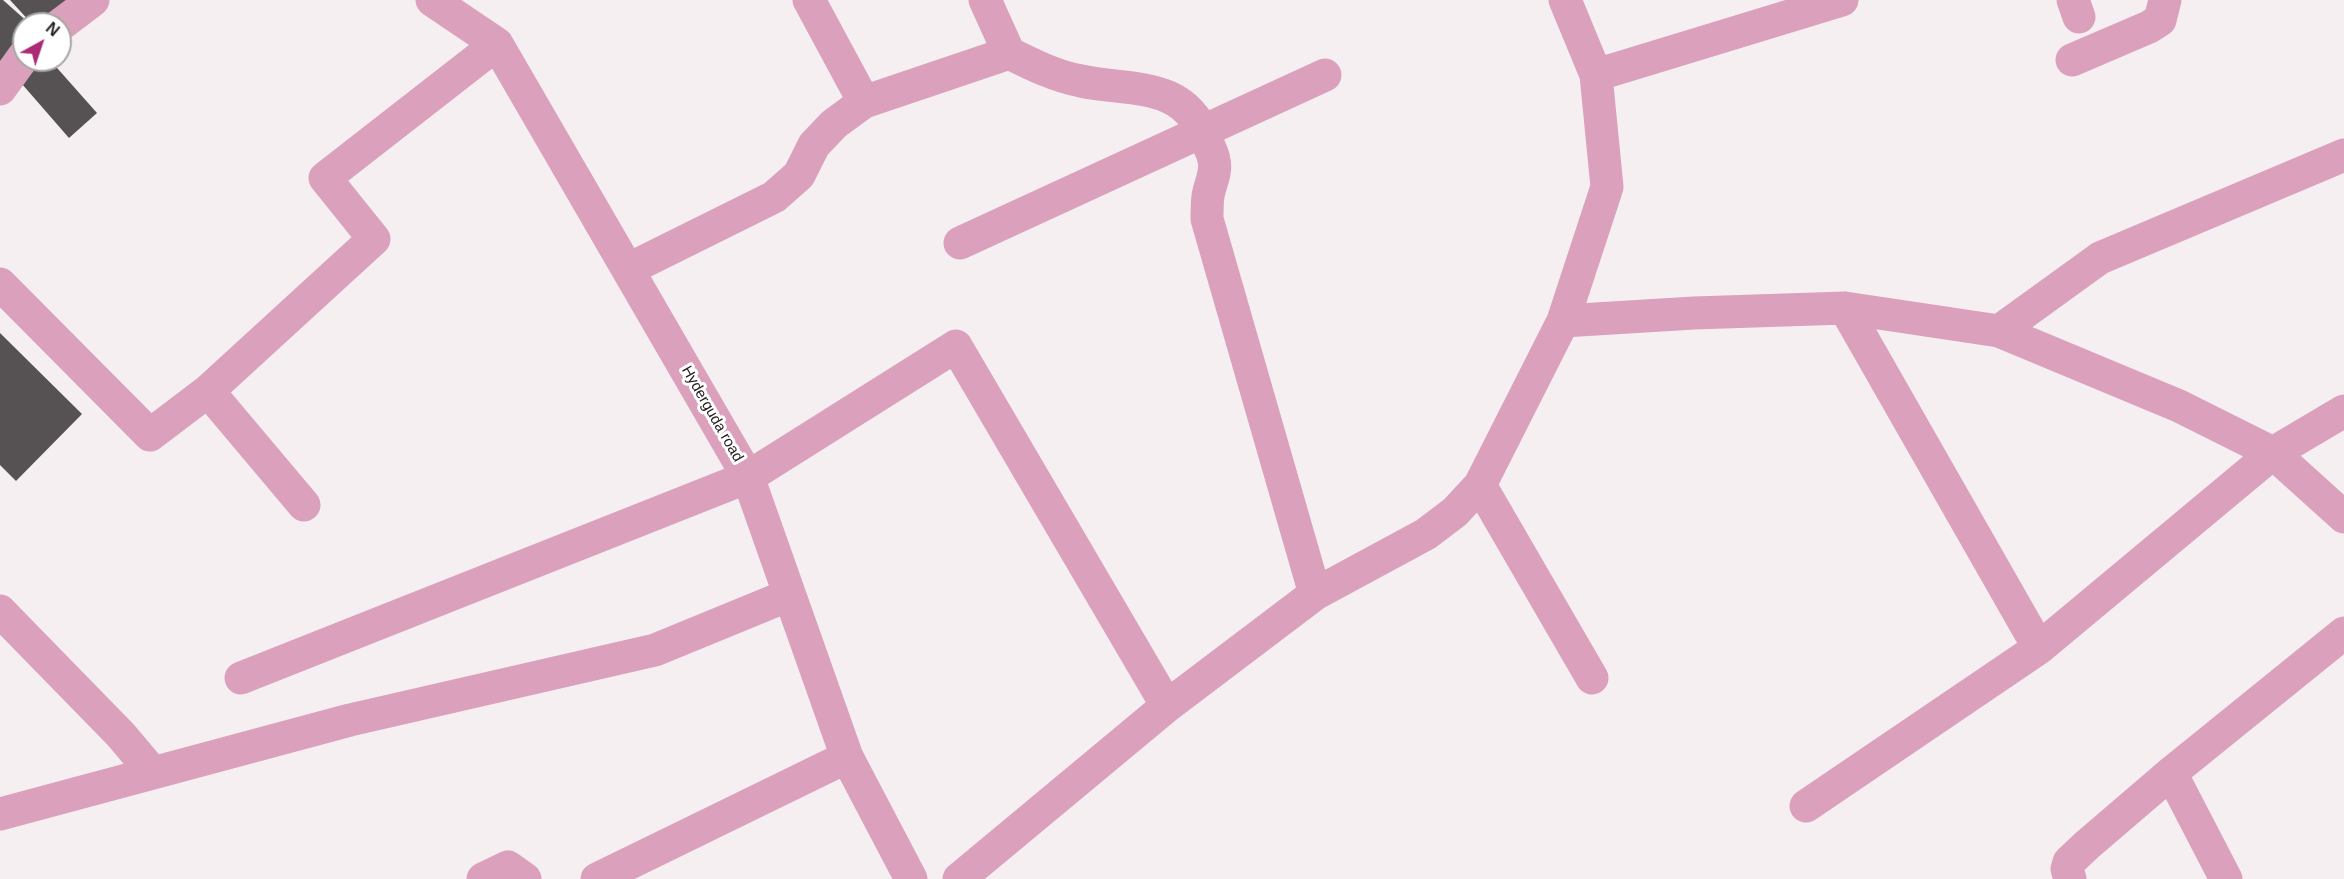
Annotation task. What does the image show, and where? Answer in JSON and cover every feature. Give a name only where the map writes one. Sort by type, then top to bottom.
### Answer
[{"type":"street","points":[[72,16],[93,0]]},
{"type":"street","name":"Hyderguda road","points":[[432,0],[497,44],[748,477],[847,757],[911,879]]},
{"type":"street","points":[[809,0],[864,102]]},
{"type":"street","points":[[985,0],[1009,53],[1045,72],[1081,81],[1156,92],[1175,99],[1192,114],[1202,130],[1215,161],[1208,197],[1207,219],[1315,594]]},
{"type":"street","points":[[959,879],[1167,706],[1315,594],[1426,534],[1455,512],[1480,485],[1563,321],[1607,187],[1596,75],[1565,0]]},
{"type":"street","points":[[1596,75],[1842,0]]},
{"type":"street","points":[[2072,60],[2149,27],[2160,20],[2165,0]]},
{"type":"street","points":[[0,284],[150,435],[208,391],[374,239],[326,177],[497,44]]},
{"type":"street","points":[[629,269],[774,196],[799,175],[814,144],[834,124],[864,102],[1009,53]]},
{"type":"street","points":[[0,89],[12,72]]},
{"type":"street","points":[[960,243],[1325,75]]},
{"type":"street","points":[[1999,331],[2100,258],[2344,155]]},
{"type":"street","points":[[1563,321],[1694,313],[1845,308],[1999,331],[2179,406],[2273,453],[2344,518]]},
{"type":"street","points":[[1845,308],[2039,648]]},
{"type":"street","points":[[241,678],[748,477],[956,346],[1167,706]]},
{"type":"street","points":[[208,391],[304,505]]},
{"type":"street","points":[[1806,806],[2039,648],[2273,453],[2344,411]]},
{"type":"street","points":[[1480,485],[1592,678]]},
{"type":"street","points":[[0,814],[350,720],[655,650],[789,595]]},
{"type":"street","points":[[0,612],[121,735],[153,773]]},
{"type":"street","points":[[2070,879],[2067,869],[2069,862],[2171,773],[2344,633]]},
{"type":"street","points":[[597,879],[847,757]]},
{"type":"street","points":[[2171,773],[2226,879]]},
{"type":"street","points":[[483,879],[508,867],[525,879]]},
{"type":"building","points":[[0,0],[3,0],[16,12],[12,12],[12,52],[0,62]]},
{"type":"building","points":[[10,0],[74,0],[61,12],[21,12]]},
{"type":"building","points":[[20,72],[61,72],[97,113],[69,138],[15,76]]},
{"type":"building","points":[[0,333],[82,414],[16,481],[0,465]]}]
